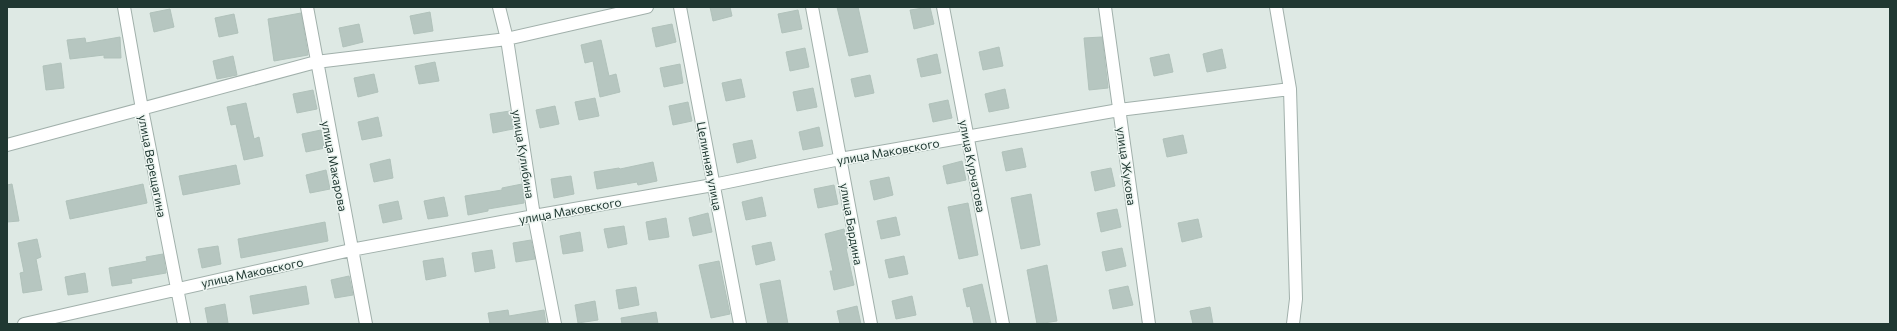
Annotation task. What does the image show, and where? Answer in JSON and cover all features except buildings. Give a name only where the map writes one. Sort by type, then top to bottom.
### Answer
[{"type":"street","name":"улица Верещагина","points":[[124,7],[142,109],[184,324]]},
{"type":"street","name":"улица Макарова","points":[[307,7],[316,62],[366,324]]},
{"type":"street","name":"улица Кулибина","points":[[499,7],[507,39],[534,216],[555,324]]},
{"type":"street","points":[[7,144],[316,62],[507,39],[647,7]]},
{"type":"street","name":"Целинная улица","points":[[680,7],[740,324]]},
{"type":"street","name":"улица Бардина","points":[[812,7],[871,324]]},
{"type":"street","name":"улица Курчатова","points":[[943,7],[1003,324]]},
{"type":"street","name":"улица Жукова","points":[[1105,7],[1149,324]]},
{"type":"street","points":[[1276,7],[1290,89],[1296,299],[1293,324]]},
{"type":"street","name":"улица Маковского","points":[[24,324],[351,250],[713,185],[840,159],[968,138],[1119,110],[1290,89]]}]
